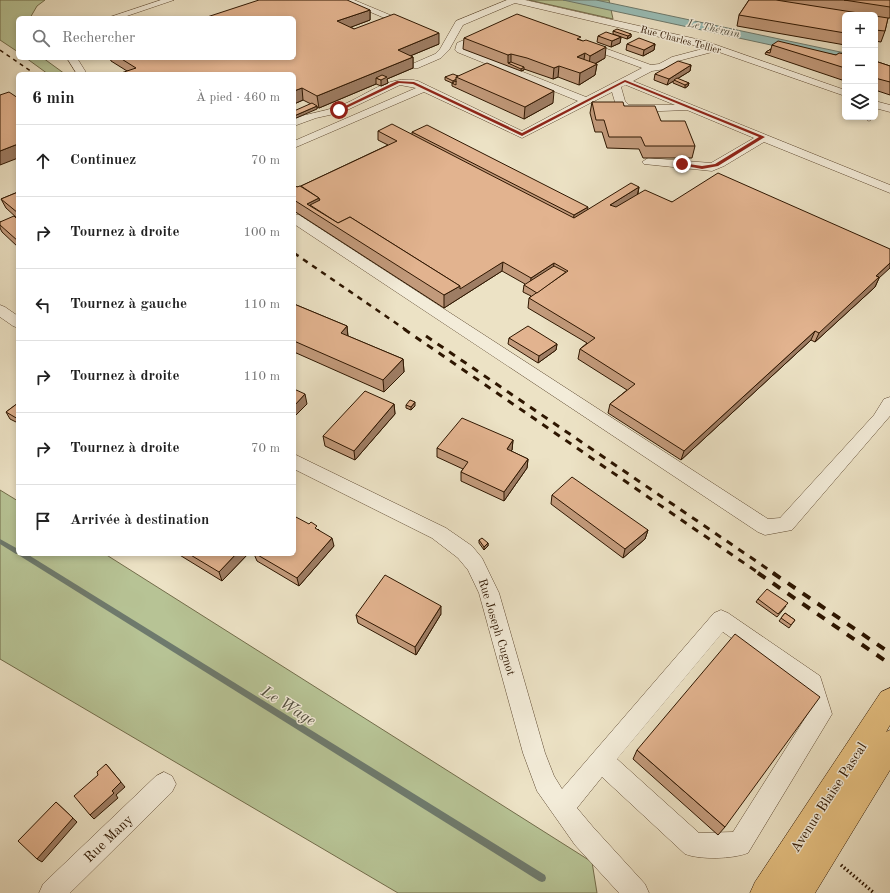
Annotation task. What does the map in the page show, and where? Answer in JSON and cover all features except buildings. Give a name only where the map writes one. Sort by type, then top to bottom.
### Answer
[{"type":"main road","name":"Avenue Blaise Pascal","points":[[766,893],[890,701]]},
{"type":"main road","name":"Avenue Blaise Pascal","points":[[797,893],[890,744]]},
{"type":"street","points":[[118,16],[170,0]]},
{"type":"street","points":[[346,0],[421,30]]},
{"type":"street","points":[[415,66],[438,56],[444,50],[445,36],[455,30],[459,23],[514,0]]},
{"type":"street","name":"Rue Charles Tellier","points":[[514,0],[702,43],[842,92]]},
{"type":"street","points":[[496,29],[463,42],[460,45],[460,50],[586,101]]},
{"type":"street","points":[[574,39],[650,68]]},
{"type":"street","points":[[650,68],[651,63],[657,60],[681,49],[702,43]]},
{"type":"street","points":[[296,122],[313,115],[339,110],[399,82],[414,83],[522,135],[650,68],[661,67],[675,59],[716,48]]},
{"type":"street","points":[[73,60],[81,72]]},
{"type":"street","points":[[620,83],[690,107],[890,189]]},
{"type":"street","points":[[620,83],[620,102],[628,108],[690,107]]},
{"type":"street","points":[[296,144],[424,88]]},
{"type":"street","points":[[648,162],[712,167],[720,164],[762,137]]},
{"type":"street","points":[[296,219],[765,527],[786,525],[880,419],[890,403]]},
{"type":"street","points":[[0,310],[16,322]]},
{"type":"street","name":"Rue Joseph Cugnot","points":[[296,462],[439,533],[465,552],[475,564],[489,593],[537,763],[545,783],[624,893]]},
{"type":"street","points":[[562,808],[601,760],[721,619],[812,683],[822,714],[739,844],[694,845],[601,760]]},
{"type":"street","name":"Rue Many","points":[[52,893],[164,784]]},
{"type":"street","name":"Rue Joseph Cugnot","points":[[584,836],[636,893]]},
{"type":"path","points":[[823,851],[874,893]]},
{"type":"green space","points":[[0,0],[45,0],[37,6],[31,16],[16,16],[16,51],[0,40]]},
{"type":"green space","points":[[529,0],[609,0],[613,19]]},
{"type":"green space","points":[[29,60],[46,60],[62,72],[45,72]]},
{"type":"green space","points":[[0,490],[16,500],[16,556],[108,556],[592,862],[597,893],[398,893],[0,659]]},
{"type":"water","name":"Le Thérain","points":[[563,0],[596,0],[842,52],[842,60]]},
{"type":"waterway","name":"Le Wage","points":[[0,541],[16,551]]},
{"type":"waterway","name":"Le Wage","points":[[25,556],[542,878]]},
{"type":"railway","points":[[0,50],[32,72]]},
{"type":"railway","points":[[296,254],[406,330]]},
{"type":"railway","points":[[404,329],[760,574]]},
{"type":"railway","points":[[426,336],[775,574]]},
{"type":"railway","points":[[758,573],[890,664]]},
{"type":"railway","points":[[773,573],[890,653]]},
{"type":"route","points":[[339,110],[399,82],[414,83],[522,135],[625,81],[762,137],[720,164],[708,167],[696,167],[682,164]]}]
